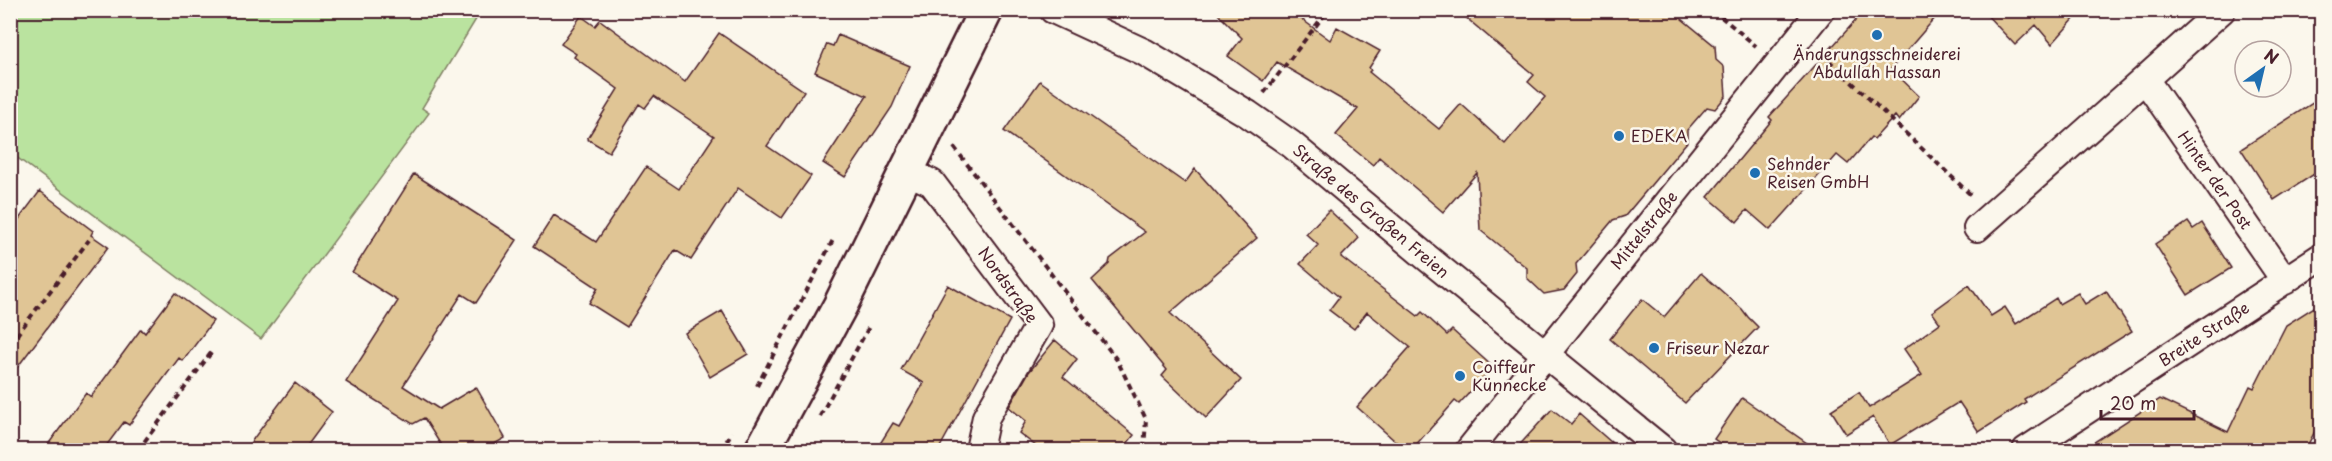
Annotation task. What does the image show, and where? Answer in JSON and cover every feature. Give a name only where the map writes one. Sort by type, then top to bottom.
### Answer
[{"type":"main road","points":[[762,450],[840,306],[986,10]]},
{"type":"street","name":"Straße des Großen Freien","points":[[1053,10],[1144,52],[1248,114],[1300,151],[1663,450]]},
{"type":"street","name":"Mittelstraße","points":[[1469,450],[1821,10]]},
{"type":"street","points":[[1985,222],[2222,10]]},
{"type":"street","name":"Hinter der Post","points":[[2145,79],[2285,281]]},
{"type":"street","name":"Nordstraße","points":[[907,171],[932,183],[1039,325],[986,417],[980,450]]},
{"type":"street","name":"Breite Straße","points":[[2026,450],[2322,256]]},
{"type":"path","points":[[1248,114],[1328,10]]},
{"type":"path","points":[[1713,10],[1777,63]]},
{"type":"path","points":[[1801,34],[1985,222]]},
{"type":"path","points":[[932,120],[1117,360],[1146,418],[1144,450]]},
{"type":"path","points":[[756,388],[837,233]]},
{"type":"path","points":[[10,344],[89,240]]},
{"type":"path","points":[[138,450],[212,353]]},
{"type":"path","points":[[721,450],[734,429]]},
{"type":"green space","points":[[481,10],[422,108],[429,113],[261,339],[11,153],[10,11]]},
{"type":"building","points":[[1214,10],[1289,10],[1330,40],[1337,27],[1380,51],[1369,68],[1371,70],[1369,72],[1439,129],[1461,104],[1505,144],[1545,97],[1528,82],[1534,75],[1457,10],[1671,10],[1715,46],[1716,60],[1724,67],[1726,96],[1715,109],[1707,107],[1687,130],[1687,142],[1625,216],[1613,220],[1576,264],[1577,274],[1564,290],[1544,294],[1527,278],[1527,268],[1480,230],[1477,173],[1443,212],[1379,157],[1373,165],[1336,135],[1358,109],[1277,62],[1263,81],[1228,56],[1242,38]]},
{"type":"building","points":[[1865,10],[1942,10],[1891,69],[1919,96],[1899,121],[1895,116],[1874,139],[1871,137],[1848,164],[1837,155],[1770,230],[1747,210],[1737,222],[1708,197],[1772,120],[1769,117]]},
{"type":"building","points":[[1982,10],[2082,10],[2052,44],[2036,25],[2015,45]]},
{"type":"building","points":[[581,16],[595,26],[600,20],[685,82],[719,33],[804,91],[767,146],[811,176],[782,218],[738,188],[691,260],[675,250],[627,327],[589,303],[598,288],[534,246],[554,215],[596,242],[646,167],[679,189],[714,136],[654,96],[645,108],[639,104],[609,152],[587,139],[618,89],[574,57],[576,54],[561,44]]},
{"type":"building","points":[[838,35],[910,66],[892,107],[845,177],[823,163],[867,96],[815,72],[827,44],[833,46]]},
{"type":"building","points":[[1040,81],[1185,183],[1195,169],[1257,238],[1170,313],[1241,380],[1206,418],[1162,376],[1167,370],[1092,280],[1109,264],[1110,259],[1145,232],[1004,131]]},
{"type":"building","points":[[2322,97],[2322,169],[2274,200],[2241,149]]},
{"type":"building","points":[[414,174],[517,240],[476,303],[462,294],[403,386],[439,409],[476,387],[505,438],[484,450],[444,450],[424,418],[413,424],[346,382],[398,301],[352,272]]},
{"type":"building","points":[[40,191],[93,231],[91,235],[108,247],[10,377],[10,231]]},
{"type":"building","points":[[1329,210],[1359,238],[1341,257],[1418,316],[1422,312],[1447,335],[1452,330],[1493,367],[1459,404],[1455,401],[1413,448],[1403,448],[1357,407],[1410,347],[1367,312],[1354,329],[1329,310],[1339,297],[1300,264],[1318,245],[1306,234]]},
{"type":"building","points":[[2188,222],[2193,229],[2202,223],[2231,268],[2188,295],[2155,244]]},
{"type":"building","points":[[1701,273],[1742,309],[1758,327],[1685,403],[1610,339],[1642,299],[1664,317]]},
{"type":"building","points":[[948,285],[1010,320],[939,449],[942,450],[876,450],[893,423],[899,426],[924,383],[901,370]]},
{"type":"building","points":[[1969,285],[1991,316],[2005,307],[2016,324],[2056,298],[2059,304],[2078,293],[2085,304],[2106,291],[2132,331],[2024,399],[2026,402],[1979,432],[1959,402],[1890,445],[1873,417],[1846,434],[1831,410],[1859,392],[1869,408],[1922,375],[1904,349],[1940,323],[1932,312]]},
{"type":"building","points":[[175,293],[213,321],[183,361],[179,358],[129,425],[124,422],[103,450],[44,450],[86,393],[91,397],[141,329],[145,333]]},
{"type":"building","points":[[2322,302],[2322,418],[2305,450],[2082,450],[2160,399],[2228,432],[2250,386],[2254,388],[2286,325]]},
{"type":"building","points":[[722,311],[748,354],[710,377],[685,333]]},
{"type":"building","points":[[1055,340],[1077,359],[1063,377],[1134,435],[1122,450],[1041,450],[1019,433],[1026,421],[1009,407],[1029,372]]},
{"type":"building","points":[[295,383],[332,412],[304,450],[245,450]]},
{"type":"building","points":[[1742,398],[1817,450],[1730,450],[1714,439]]},
{"type":"building","points":[[1552,409],[1571,424],[1579,414],[1620,450],[1515,450]]},
{"type":"place","name":"Änderungsschneiderei Abdullah Hassan","points":[[1877,35]]},
{"type":"place","name":"EDEKA","points":[[1619,136]]},
{"type":"place","name":"Sehnder Reisen GmbH","points":[[1755,173]]},
{"type":"place","name":"Friseur Nezar","points":[[1654,348]]},
{"type":"place","name":"Coiffeur Künnecke","points":[[1460,376]]}]
